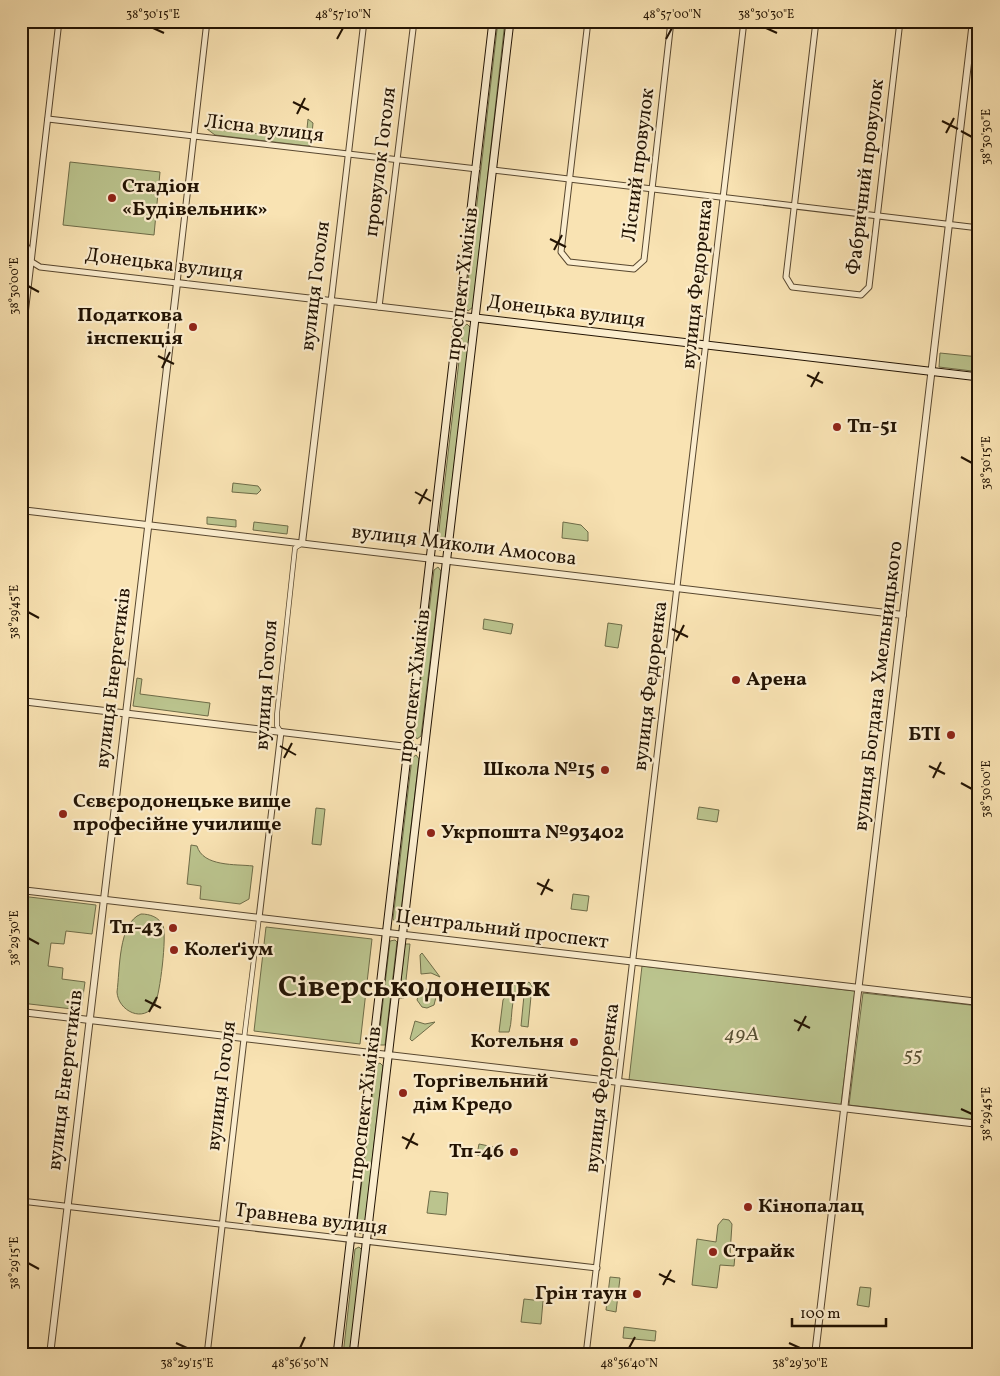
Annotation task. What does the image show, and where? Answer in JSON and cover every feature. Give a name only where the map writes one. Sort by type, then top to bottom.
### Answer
[{"type":"main road","name":"проспект Хіміків","points":[[337,1355],[493,21]]},
{"type":"main road","name":"проспект Хіміків","points":[[353,1355],[510,21]]},
{"type":"main road","name":"Донецька вулиця","points":[[459,316],[979,377]]},
{"type":"street","points":[[21,349],[59,21]]},
{"type":"street","points":[[194,136],[207,21]]},
{"type":"street","name":"вулиця Гоголя","points":[[207,1355],[282,732],[277,726],[277,714],[295,548],[302,543],[364,21]]},
{"type":"street","name":"провулок Гоголя","points":[[379,307],[414,21]]},
{"type":"street","name":"Лісний провулок","points":[[588,21],[561,252],[569,262],[634,269],[644,260],[671,21]]},
{"type":"street","name":"вулиця Федоренка","points":[[586,1355],[744,21]]},
{"type":"street","name":"Фабричний провулок","points":[[816,21],[786,277],[792,287],[861,295],[869,287],[900,21]]},
{"type":"street","name":"вулиця Богдана Хмельницького","points":[[815,1355],[973,21]]},
{"type":"street","name":"Лісна вулиця","points":[[48,119],[476,169]]},
{"type":"street","name":"вулиця Енергетиків","points":[[50,1355],[194,136]]},
{"type":"street","points":[[493,170],[722,199],[979,228]]},
{"type":"street","points":[[21,246],[27,247],[32,262],[28,270],[21,272]]},
{"type":"street","name":"Донецька вулиця","points":[[32,262],[40,267],[459,316]]},
{"type":"street","name":"вулиця Миколи Амосова","points":[[21,510],[903,614]]},
{"type":"street","points":[[21,701],[424,748]]},
{"type":"street","name":"Центральний проспект","points":[[21,890],[979,1002]]},
{"type":"street","points":[[21,1012],[979,1124]]},
{"type":"street","name":"Травнева вулиця","points":[[21,1201],[597,1268]]},
{"type":"green space","points":[[498,21],[505,21],[473,307],[468,311],[465,307]]},
{"type":"green space","points":[[308,119],[313,123],[311,145],[308,146],[215,135],[207,129],[306,138]]},
{"type":"green space","name":"Стадіон «Будівельник»","points":[[70,162],[160,172],[154,235],[63,225]]},
{"type":"green space","points":[[467,324],[471,328],[444,547],[440,551],[437,547],[463,327]]},
{"type":"green space","points":[[940,353],[979,357],[979,367],[974,366],[972,371],[939,367]]},
{"type":"green space","points":[[233,483],[258,486],[261,490],[257,494],[232,492]]},
{"type":"green space","points":[[207,517],[236,520],[236,527],[207,524]]},
{"type":"green space","points":[[254,522],[288,526],[287,534],[253,530]]},
{"type":"green space","points":[[563,522],[581,525],[588,532],[588,541],[562,538]]},
{"type":"green space","points":[[438,567],[441,571],[421,736],[417,739],[414,735],[434,570]]},
{"type":"green space","points":[[484,619],[513,624],[511,634],[483,629]]},
{"type":"green space","points":[[608,623],[622,625],[618,648],[605,646]]},
{"type":"green space","points":[[137,678],[142,679],[140,694],[210,703],[208,716],[133,706]]},
{"type":"green space","points":[[416,755],[419,759],[400,920],[396,923],[393,919],[412,758]]},
{"type":"green space","points":[[699,807],[719,810],[717,822],[697,819]]},
{"type":"green space","points":[[316,808],[325,809],[321,845],[312,844]]},
{"type":"green space","points":[[191,845],[197,846],[200,853],[213,861],[253,866],[249,899],[240,904],[200,899],[201,886],[187,884]]},
{"type":"green space","points":[[573,894],[589,896],[587,911],[571,909]]},
{"type":"green space","points":[[21,896],[96,905],[92,934],[66,931],[64,944],[51,943],[48,966],[63,968],[62,979],[85,982],[81,1010],[21,1003]]},
{"type":"green space","points":[[141,914],[157,918],[163,926],[164,952],[155,1004],[145,1013],[138,1014],[132,1013],[122,1005],[118,999],[117,992],[124,937],[133,919]]},
{"type":"green space","points":[[266,927],[372,939],[360,1044],[254,1031]]},
{"type":"green space","points":[[395,940],[397,942],[385,1045],[378,1045],[390,941]]},
{"type":"green space","points":[[405,944],[410,944],[404,998],[399,998]]},
{"type":"green space","points":[[422,953],[440,977],[431,973],[421,974],[420,955]]},
{"type":"green space","name":"49А","points":[[642,966],[855,991],[841,1105],[629,1080]]},
{"type":"green space","points":[[529,982],[532,986],[528,1027],[521,1026],[525,985]]},
{"type":"green space","points":[[513,985],[518,986],[513,1002],[509,1032],[499,1032],[503,1000]]},
{"type":"green space","points":[[426,989],[434,992],[436,997],[434,1005],[427,1008],[422,1007],[417,1000],[419,993]]},
{"type":"green space","name":"55","points":[[863,993],[979,1006],[979,1120],[849,1105]]},
{"type":"green space","points":[[415,1021],[425,1024],[435,1022],[412,1041],[410,1039]]},
{"type":"green space","points":[[380,1063],[383,1066],[364,1231],[360,1234],[356,1230],[376,1065]]},
{"type":"green space","points":[[479,1144],[494,1147],[490,1158],[477,1155]]},
{"type":"green space","points":[[430,1191],[448,1193],[446,1215],[427,1213]]},
{"type":"green space","name":"Страйк","points":[[723,1219],[729,1220],[732,1224],[730,1254],[735,1255],[734,1266],[720,1265],[717,1288],[692,1285],[697,1239],[716,1242],[718,1225]]},
{"type":"green space","points":[[359,1247],[362,1250],[350,1355],[343,1355],[355,1249]]},
{"type":"green space","points":[[610,1277],[620,1278],[616,1312],[606,1310]]},
{"type":"green space","points":[[860,1287],[871,1288],[869,1307],[857,1305]]},
{"type":"green space","points":[[524,1299],[543,1301],[541,1324],[521,1322]]},
{"type":"green space","points":[[624,1327],[656,1331],[655,1341],[623,1338]]},
{"type":"place","name":"Стадіон «Будівельник»","points":[[112,198]]},
{"type":"place","name":"Податкова інспекція","points":[[193,327]]},
{"type":"place","name":"Тп-51","points":[[837,427]]},
{"type":"place","name":"Арена","points":[[736,680]]},
{"type":"place","name":"БТІ","points":[[951,735]]},
{"type":"place","name":"Школа №15","points":[[605,770]]},
{"type":"place","name":"Сєвєродонецьке вище професійне училище","points":[[63,814]]},
{"type":"place","name":"Укрпошта №93402","points":[[431,833]]},
{"type":"place","name":"Тп-43","points":[[173,928]]},
{"type":"place","name":"Колеґіум","points":[[174,950]]},
{"type":"place","name":"Котельня","points":[[574,1042]]},
{"type":"place","name":"Торгівельний дім Кредо","points":[[403,1093]]},
{"type":"place","name":"Тп-46","points":[[514,1152]]},
{"type":"place","name":"Кінопалац","points":[[748,1207]]},
{"type":"place","name":"Страйк","points":[[713,1252]]},
{"type":"place","name":"Грін таун","points":[[637,1294]]},
{"type":"district","name":"Сіверськодонецьк","points":[[414,988]]}]
